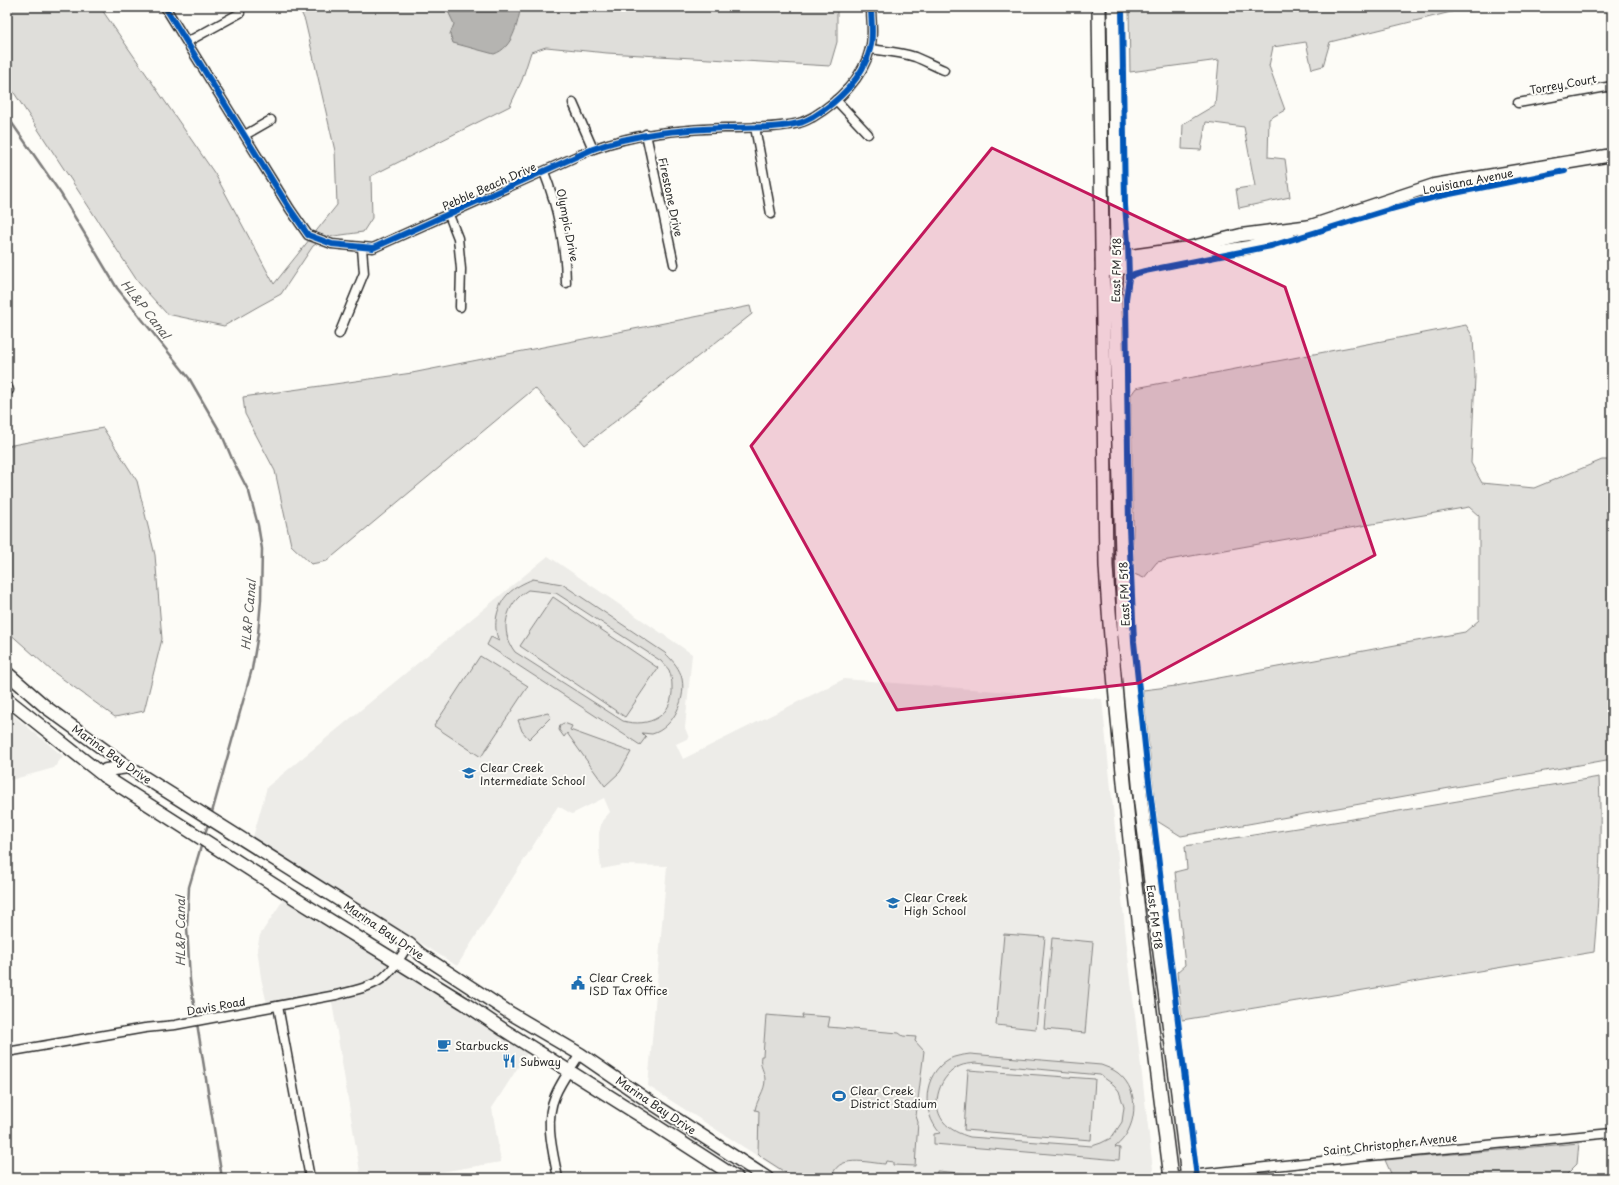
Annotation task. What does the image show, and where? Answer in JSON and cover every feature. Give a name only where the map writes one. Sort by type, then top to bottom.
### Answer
[{"type":"main road","name":"East FM 518","points":[[1099,7],[1106,566],[1117,715],[1126,804],[1139,924],[1171,1178]]},
{"type":"main road","name":"East FM 518","points":[[1114,7],[1117,264],[1115,303],[1124,628],[1141,804],[1188,1177]]},
{"type":"main road","points":[[1101,115],[1115,115]]},
{"type":"main road","name":"Louisiana Avenue","points":[[1102,266],[1117,264],[1241,235],[1311,226],[1434,185],[1612,154]]},
{"type":"main road","points":[[1103,421],[1119,421]]},
{"type":"main road","points":[[1106,566],[1122,566]]},
{"type":"main road","name":"Marina Bay Drive","points":[[7,673],[47,708],[128,767],[408,944],[420,954],[510,1013],[580,1054],[749,1173],[767,1178]]},
{"type":"main road","name":"Marina Bay Drive","points":[[7,699],[104,776],[274,885],[464,1003],[737,1178]]},
{"type":"main road","points":[[1117,715],[1133,715]]},
{"type":"main road","points":[[104,776],[106,770],[110,768],[128,767]]},
{"type":"main road","points":[[1126,804],[1141,804]]},
{"type":"main road","points":[[274,885],[285,866]]},
{"type":"main road","points":[[1139,924],[1156,920]]},
{"type":"main road","points":[[464,1003],[473,989]]},
{"type":"main road","points":[[498,1026],[510,1013]]},
{"type":"main road","points":[[1161,1096],[1178,1093]]},
{"type":"main road","points":[[644,1118],[653,1104]]},
{"type":"street","name":"Pebble Beach Drive","points":[[165,7],[244,136],[308,235],[332,244],[362,248],[373,248],[593,149],[616,141],[646,134],[671,131],[801,123],[819,113],[836,100],[846,91],[860,73],[870,49],[872,33],[870,7]]},
{"type":"street","points":[[187,42],[240,13]]},
{"type":"street","points":[[870,49],[900,53],[944,70]]},
{"type":"street","name":"Torrey Court","points":[[1518,103],[1612,86]]},
{"type":"street","points":[[836,100],[868,134]]},
{"type":"street","points":[[573,103],[593,149]]},
{"type":"street","points":[[244,136],[271,120]]},
{"type":"street","points":[[755,127],[771,214]]},
{"type":"street","name":"Firestone Drive","points":[[646,134],[674,264]]},
{"type":"street","name":"Olympic Drive","points":[[544,172],[553,196],[566,265],[566,283]]},
{"type":"street","points":[[449,215],[458,238],[461,268],[460,307]]},
{"type":"street","points":[[339,334],[364,273],[362,248]]},
{"type":"street","name":"Davis Road","points":[[7,1052],[145,1028],[175,1025],[336,995],[373,985],[391,972],[408,944]]},
{"type":"street","points":[[278,1006],[310,1178]]},
{"type":"street","points":[[558,1178],[549,1127],[550,1111],[555,1096],[580,1054]]},
{"type":"street","name":"Saint Christopher Avenue","points":[[1171,1178],[1360,1157],[1612,1134]]},
{"type":"highlighted area","points":[[992,148],[1285,287],[1375,555],[1139,683],[897,710],[751,446]]},
{"type":"shaded area","points":[[7,7],[100,7],[215,174],[274,284],[337,205],[335,151],[305,21],[299,7],[837,7],[837,42],[830,66],[607,53],[546,47],[531,52],[522,80],[510,106],[371,176],[372,218],[363,232],[327,237],[313,246],[281,294],[224,326],[167,314],[138,282],[7,82]]},
{"type":"shaded area","points":[[446,7],[521,7],[516,28],[510,41],[506,47],[494,54],[453,43],[450,34],[454,24]]},
{"type":"shaded area","points":[[1129,7],[1471,7],[1330,42],[1323,66],[1312,69],[1306,42],[1273,47],[1269,66],[1285,110],[1269,119],[1268,157],[1285,159],[1290,197],[1239,208],[1236,189],[1255,186],[1244,127],[1206,122],[1201,150],[1182,149],[1183,124],[1215,105],[1219,60],[1130,72]]},
{"type":"shaded area","points":[[750,306],[752,314],[585,445],[535,388],[327,561],[311,564],[291,545],[275,471],[245,414],[243,397],[412,373]]},
{"type":"shaded area","points":[[1466,325],[1473,337],[1475,377],[1471,463],[1482,483],[1534,488],[1602,460],[1612,460],[1612,759],[1181,836],[1157,821],[1143,690],[1176,686],[1465,632],[1479,620],[1479,516],[1469,507],[1157,562],[1144,578],[1134,574],[1131,395],[1136,388]]},
{"type":"shaded area","points":[[103,428],[137,481],[155,555],[162,639],[144,711],[115,717],[52,671],[7,631],[7,446]]},
{"type":"shaded area","name":"Clear Creek High School","points":[[548,556],[692,654],[685,728],[689,738],[676,744],[683,759],[844,679],[1102,699],[1126,938],[1154,1178],[792,1178],[648,1086],[667,866],[623,865],[601,869],[599,833],[602,821],[610,812],[604,798],[572,814],[558,806],[457,966],[253,837],[267,787]]},
{"type":"shaded area","points":[[533,579],[562,584],[665,653],[670,658],[680,672],[683,683],[683,692],[677,710],[667,725],[660,731],[652,734],[642,733],[646,737],[640,745],[487,645],[491,637],[499,641],[496,622],[498,610],[504,599],[514,589]],"holes":[[[528,590],[556,593],[661,661],[669,670],[672,680],[672,696],[669,705],[664,712],[658,717],[642,723],[623,721],[515,652],[510,644],[506,627],[507,618],[514,603]]]},
{"type":"shaded area","points":[[553,597],[658,668],[625,717],[520,646]]},
{"type":"shaded area","points":[[480,656],[528,686],[481,757],[434,726]]},
{"type":"shaded area","points":[[7,710],[63,756],[54,768],[7,781]]},
{"type":"shaded area","points":[[548,713],[551,717],[529,739],[522,731],[518,720]]},
{"type":"shaded area","points":[[564,723],[572,726],[570,730],[631,752],[620,772],[605,786],[567,733],[564,737],[559,730],[560,725]]},
{"type":"shaded area","points":[[1599,777],[1600,864],[1594,952],[1182,1020],[1177,972],[1185,965],[1175,872],[1187,869],[1185,846]]},
{"type":"shaded area","points":[[285,897],[407,975],[529,1050],[492,1108],[501,1162],[405,1178],[361,1178],[330,990],[267,1004],[261,978],[257,948],[260,935]]},
{"type":"shaded area","points":[[1004,934],[1045,937],[1036,1029],[996,1025]]},
{"type":"shaded area","points":[[1052,938],[1093,942],[1085,1033],[1044,1029]]},
{"type":"shaded area","name":"Clear Creek District Stadium","points":[[766,1015],[803,1018],[802,1015],[830,1017],[828,1027],[899,1033],[903,1036],[916,1037],[915,1041],[924,1051],[916,1116],[918,1122],[915,1166],[893,1165],[893,1162],[886,1161],[885,1164],[854,1161],[846,1162],[840,1165],[835,1170],[832,1178],[794,1178],[763,1158],[758,1153],[759,1111],[755,1110],[765,1084],[765,1077],[761,1066],[761,1056],[763,1056]]},
{"type":"shaded area","points":[[970,1054],[1101,1065],[1118,1073],[1126,1081],[1131,1090],[1134,1111],[1128,1131],[1115,1147],[1120,1148],[1119,1160],[934,1144],[934,1134],[940,1133],[934,1124],[927,1105],[929,1084],[940,1066],[949,1059]],"holes":[[[975,1063],[1100,1075],[1114,1085],[1119,1091],[1124,1107],[1122,1122],[1111,1138],[1092,1146],[970,1137],[949,1127],[943,1121],[937,1106],[937,1098],[942,1083],[953,1070],[965,1064]]]},
{"type":"shaded area","points":[[968,1070],[1095,1079],[1091,1140],[964,1130]]},
{"type":"shaded area","points":[[1579,1143],[1577,1164],[1563,1178],[1393,1178],[1385,1160]]},
{"type":"shaded area","points":[[937,1171],[1008,1177],[1010,1178],[936,1178]]},
{"type":"waterway","name":"HL&P Canal","points":[[7,116],[61,194],[117,288],[189,378],[222,435],[249,492],[258,525],[262,549],[261,600],[258,634],[252,669],[211,816]]},
{"type":"waterway","name":"HL&P Canal","points":[[204,836],[209,822]]},
{"type":"waterway","name":"HL&P Canal","points":[[202,843],[189,887],[187,927],[190,980],[222,1178]]},
{"type":"cycle path","points":[[165,7],[290,209],[308,235],[332,244],[373,248],[593,149],[626,139],[674,131],[771,127],[801,123],[813,117],[840,97],[862,70],[867,60],[871,44],[871,7]]},
{"type":"cycle path","points":[[1122,7],[1125,205],[1129,278]]},
{"type":"cycle path","points":[[1197,1178],[1147,765],[1134,642],[1129,527],[1126,299],[1129,278],[1134,274],[1145,271],[1271,246],[1435,197],[1565,171]]},
{"type":"place","name":"Clear Creek Intermediate School","points":[[469,773]]},
{"type":"place","name":"Clear Creek High School","points":[[893,903]]},
{"type":"place","name":"Clear Creek ISD Tax Office","points":[[578,983]]},
{"type":"place","name":"Starbucks","points":[[444,1045]]},
{"type":"place","name":"Subway","points":[[509,1061]]},
{"type":"place","name":"Clear Creek District Stadium","points":[[839,1096]]}]
